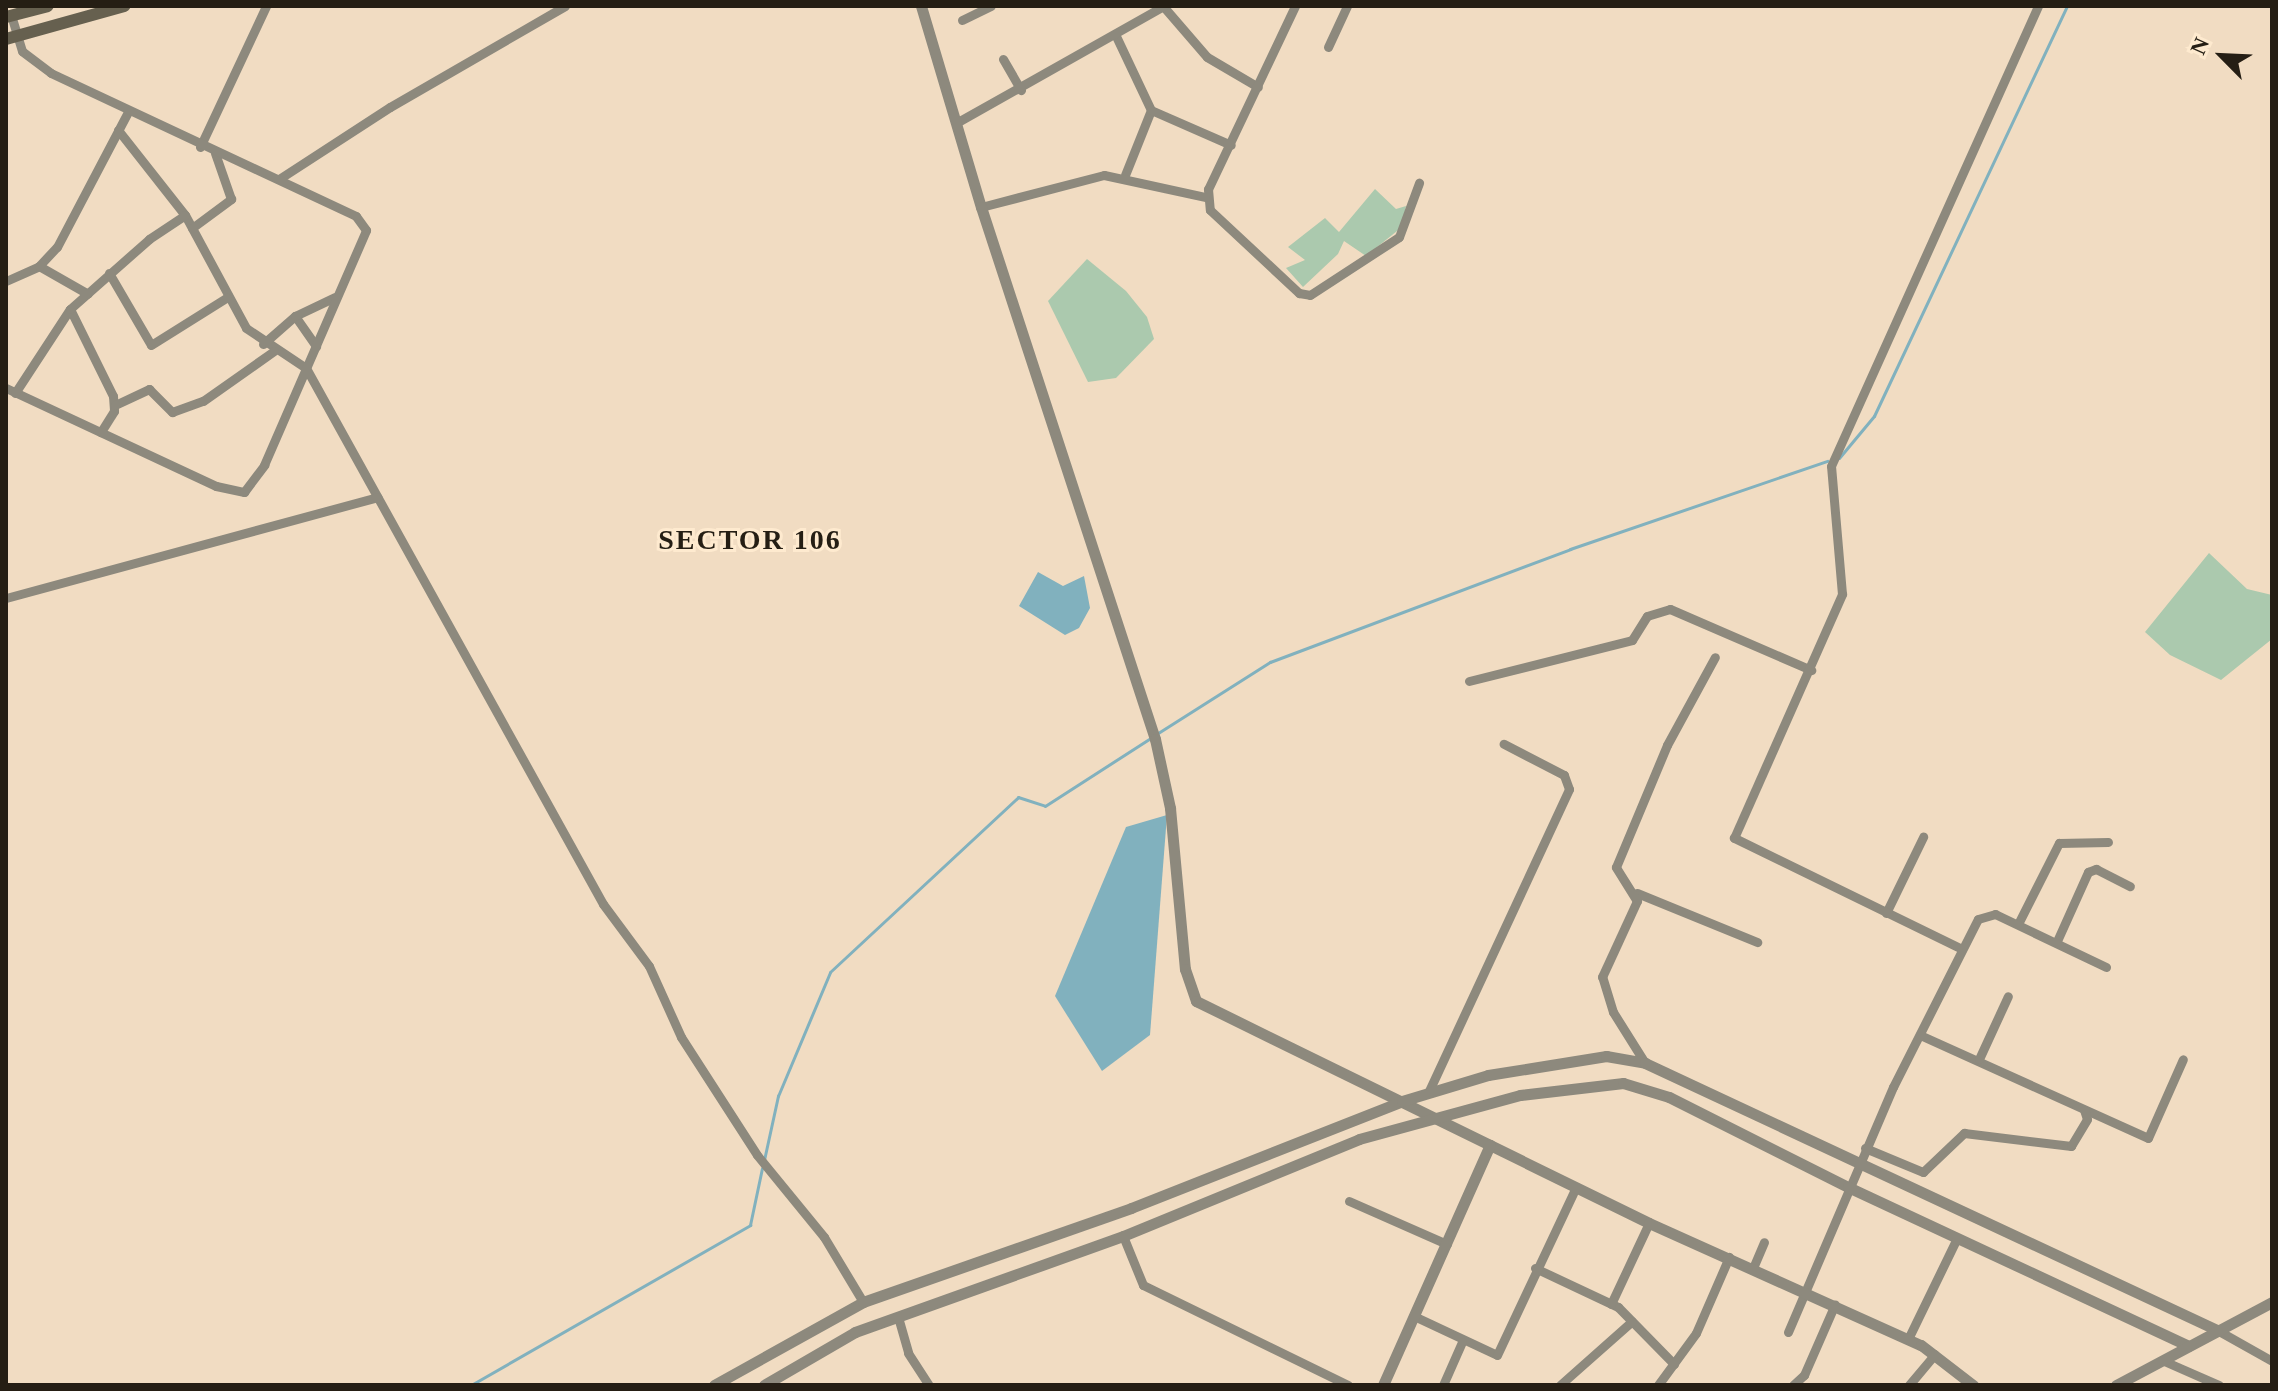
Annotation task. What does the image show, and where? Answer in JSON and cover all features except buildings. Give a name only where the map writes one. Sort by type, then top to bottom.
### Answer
[{"type":"main road","points":[[8,16],[48,6]]},
{"type":"main road","points":[[10,37],[124,6]]},
{"type":"street","points":[[200,147],[266,6]]},
{"type":"street","points":[[279,179],[390,107],[565,6]]},
{"type":"street","points":[[921,6],[981,207],[1155,739],[1168,792],[1192,995],[1240,1025],[1435,1116],[1649,1223],[1805,1290],[1908,1339],[1935,1354],[1973,1385]]},
{"type":"street","points":[[962,20],[991,6]]},
{"type":"street","points":[[956,123],[1021,90],[1052,65],[1164,6],[1207,57],[1258,87]]},
{"type":"street","points":[[1295,6],[1205,197],[1210,210],[1299,293],[1310,295],[1399,237],[1419,183]]},
{"type":"street","points":[[1328,47],[1347,6]]},
{"type":"street","points":[[1962,949],[1734,841],[1842,594],[1831,466],[2038,6]]},
{"type":"street","points":[[8,16],[10,37],[32,61],[128,112],[200,147],[279,179],[364,223],[365,236],[335,297],[256,482],[244,492],[216,486],[10,390],[70,309],[109,273],[185,215]]},
{"type":"street","points":[[1115,34],[1151,110],[1231,145]]},
{"type":"street","points":[[1003,59],[1021,90]]},
{"type":"street","points":[[1125,175],[1151,110]]},
{"type":"street","points":[[6,281],[39,266],[57,247],[128,112]]},
{"type":"street","points":[[118,130],[185,215],[226,298],[263,344],[306,368],[603,904],[649,966],[688,1049],[757,1155],[824,1237],[863,1302]]},
{"type":"street","points":[[192,228],[231,199],[215,153]]},
{"type":"street","points":[[981,207],[1104,175],[1125,175],[1205,197]]},
{"type":"street","points":[[39,266],[88,294]]},
{"type":"street","points":[[109,273],[151,345],[226,298]]},
{"type":"street","points":[[263,344],[295,316],[335,297]]},
{"type":"street","points":[[70,309],[115,405]]},
{"type":"street","points":[[295,316],[316,346]]},
{"type":"street","points":[[101,432],[115,405],[149,389],[172,412],[203,401],[274,351]]},
{"type":"street","points":[[6,598],[377,497]]},
{"type":"street","points":[[1469,681],[1632,640],[1647,616],[1670,609],[1811,670]]},
{"type":"street","points":[[1715,657],[1667,745],[1616,867],[1637,893],[1757,942]]},
{"type":"street","points":[[1428,1093],[1569,789],[1564,775],[1504,744]]},
{"type":"street","points":[[1886,913],[1923,837]]},
{"type":"street","points":[[2018,924],[2059,843],[2108,842]]},
{"type":"street","points":[[2057,941],[2092,869],[2130,886]]},
{"type":"street","points":[[1637,893],[1602,977],[1613,1012],[1645,1063]]},
{"type":"street","points":[[1788,1332],[1865,1148],[1962,949],[1985,914],[2057,941],[2106,967]]},
{"type":"street","points":[[1979,1059],[2008,996]]},
{"type":"street","points":[[1920,1035],[1979,1059],[2148,1138],[2183,1059]]},
{"type":"street","points":[[714,1385],[863,1302],[1131,1208],[1402,1101],[1518,1068],[1606,1056],[1645,1063],[1859,1161],[2217,1330],[2272,1361]]},
{"type":"street","points":[[764,1385],[840,1339],[1123,1236],[1336,1147],[1435,1116],[1520,1095],[1634,1085],[1669,1097],[1848,1187],[2189,1346]]},
{"type":"street","points":[[1865,1148],[1923,1172],[1964,1133],[2071,1146],[2087,1119],[2084,1110]]},
{"type":"street","points":[[1383,1385],[1416,1317],[1490,1145]]},
{"type":"street","points":[[1416,1317],[1492,1356],[1500,1351],[1535,1268],[1576,1187]]},
{"type":"street","points":[[1349,1201],[1447,1244]]},
{"type":"street","points":[[1611,1304],[1649,1223]]},
{"type":"street","points":[[1123,1236],[1143,1285],[1348,1385]]},
{"type":"street","points":[[1908,1339],[1957,1238]]},
{"type":"street","points":[[1753,1268],[1764,1242]]},
{"type":"street","points":[[1658,1385],[1705,1316],[1729,1257]]},
{"type":"street","points":[[1535,1268],[1611,1304],[1674,1364]]},
{"type":"street","points":[[2116,1385],[2272,1302]]},
{"type":"street","points":[[1793,1385],[1804,1375],[1835,1304]]},
{"type":"street","points":[[898,1317],[908,1353],[929,1385]]},
{"type":"street","points":[[1560,1385],[1632,1321]]},
{"type":"street","points":[[1443,1385],[1462,1342]]},
{"type":"street","points":[[1909,1385],[1935,1354]]},
{"type":"street","points":[[2164,1361],[2219,1385]]},
{"type":"green space","points":[[1375,189],[1396,209],[1406,206],[1402,227],[1366,256],[1344,241],[1338,254],[1303,287],[1286,268],[1305,260],[1288,247],[1325,218],[1339,232]]},
{"type":"green space","points":[[1087,259],[1126,291],[1147,317],[1154,339],[1116,378],[1088,382],[1048,301]]},
{"type":"green space","points":[[2209,553],[2247,589],[2272,595],[2272,639],[2221,680],[2170,655],[2145,632]]},
{"type":"water","points":[[1038,572],[1063,586],[1084,576],[1090,608],[1079,628],[1065,635],[1019,606]]},
{"type":"water","points":[[1167,815],[1150,1035],[1102,1071],[1055,996],[1126,827]]},
{"type":"waterway","points":[[1839,458],[1874,416],[2067,6]]},
{"type":"waterway","points":[[1158,733],[1270,662],[1570,549],[1827,461]]},
{"type":"waterway","points":[[764,1160],[778,1096],[830,972],[1018,797],[1045,806],[1152,737]]},
{"type":"waterway","points":[[471,1385],[750,1225],[762,1168]]},
{"type":"district","name":"SECTOR 106","points":[[750,540]]}]
